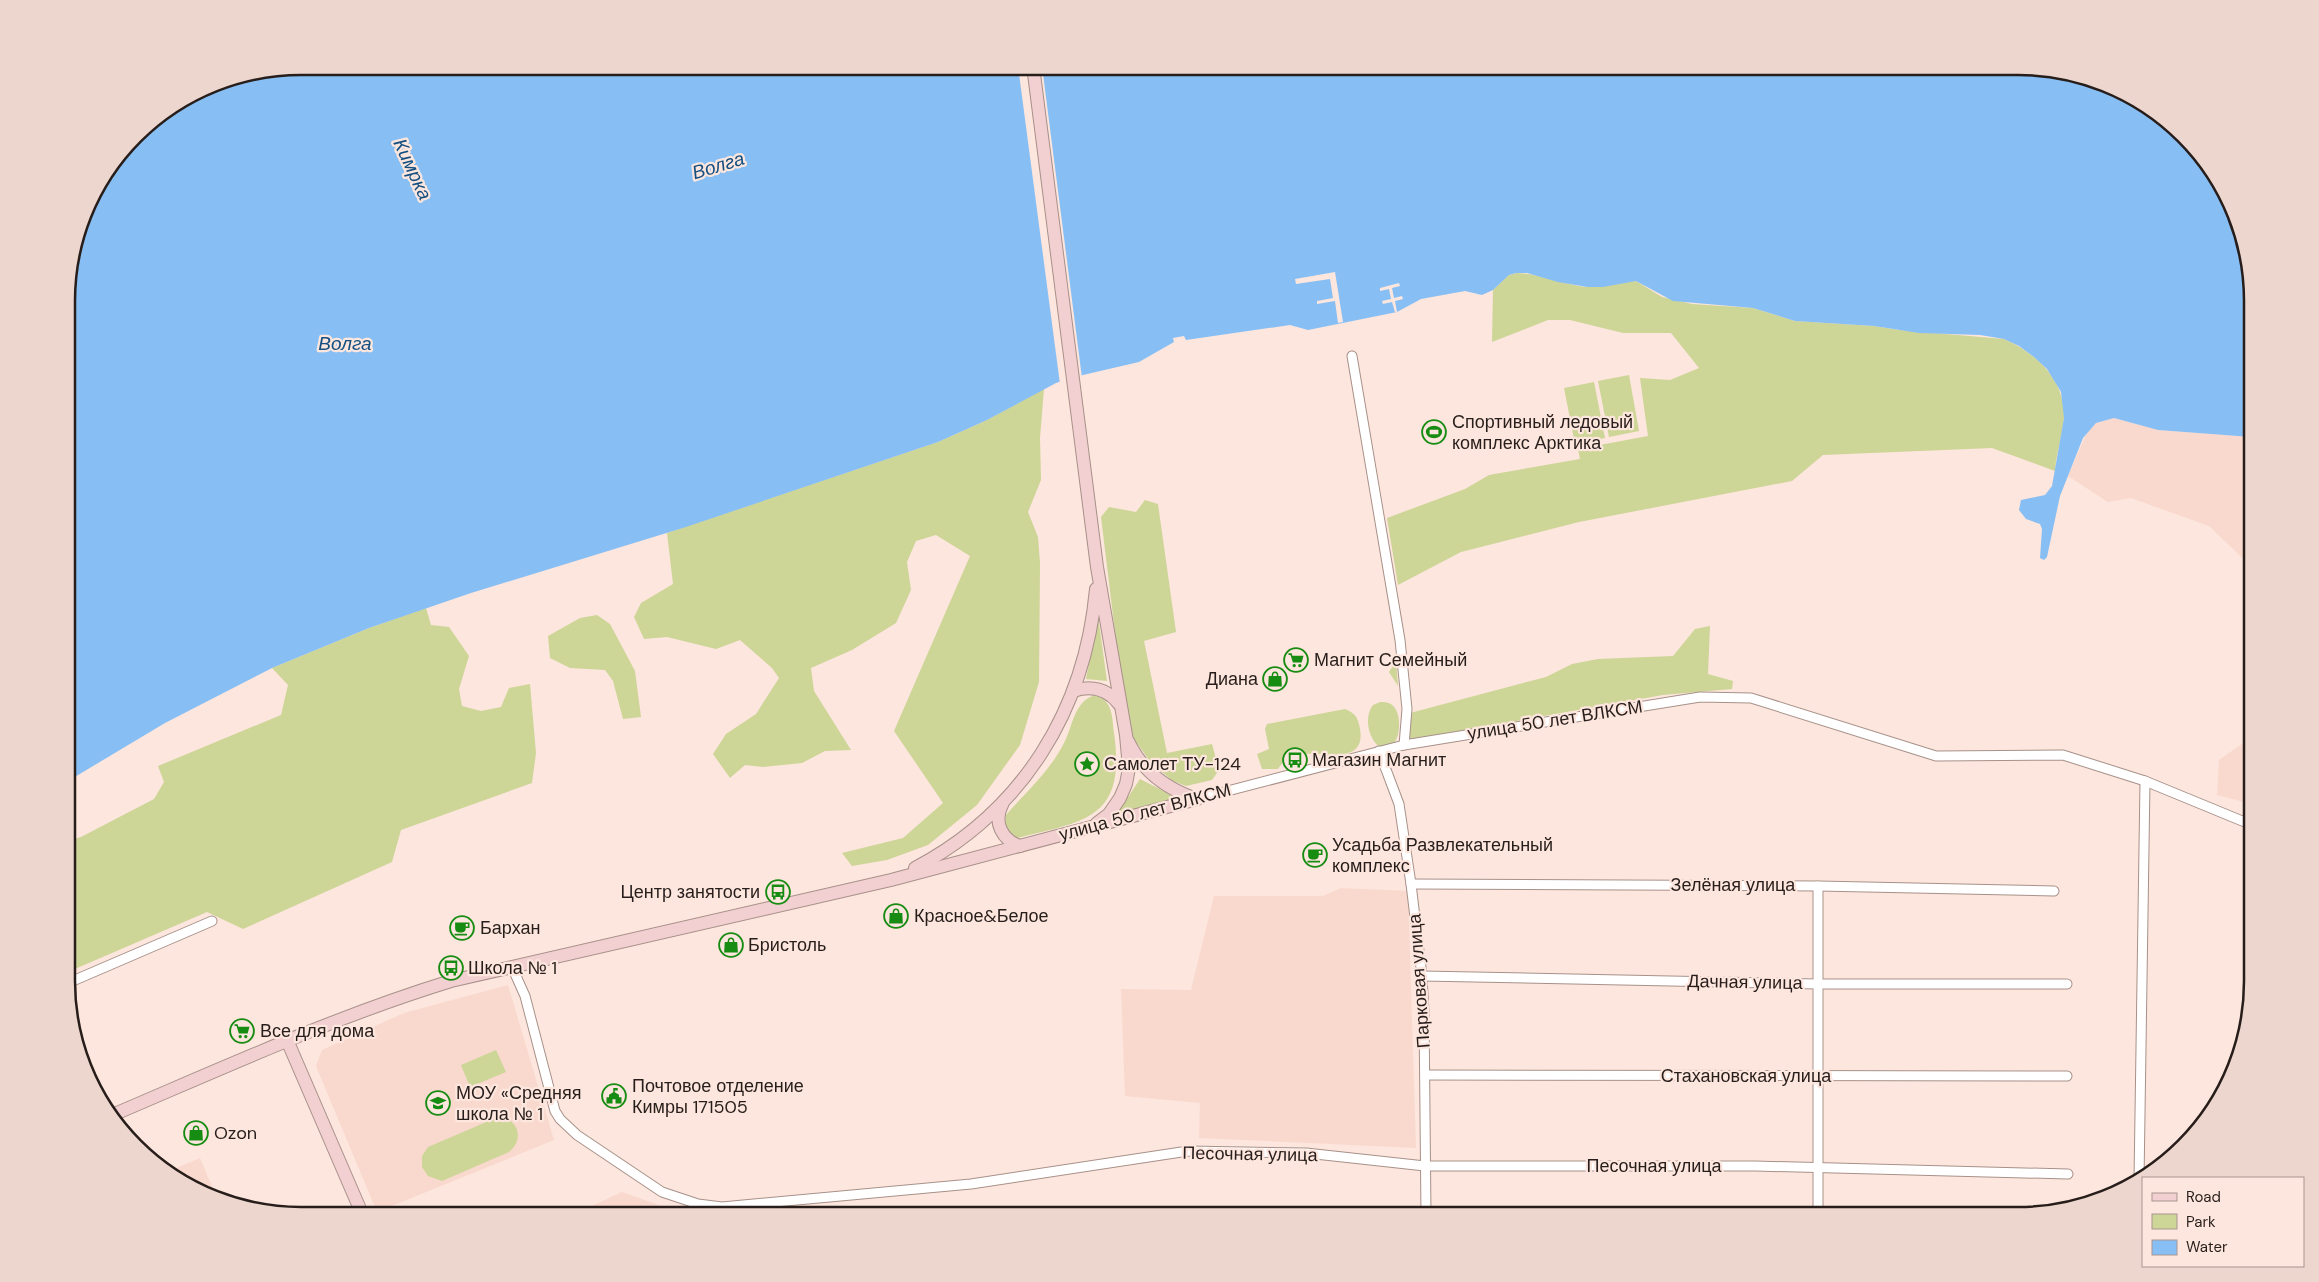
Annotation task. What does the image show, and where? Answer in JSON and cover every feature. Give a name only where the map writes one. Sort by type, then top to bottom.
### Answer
[{"type":"main road","points":[[1034,75],[1097,567],[1126,735],[1129,768],[1124,791],[1111,811],[1089,827]]},
{"type":"main road","points":[[891,880],[950,848],[1002,805],[1027,775],[1043,751],[1073,691],[1090,630],[1097,567]]},
{"type":"main road","points":[[1073,691],[1088,688],[1099,689],[1112,696],[1120,704]]},
{"type":"main road","points":[[1126,735],[1136,756],[1151,773],[1169,787],[1197,799]]},
{"type":"main road","name":"улица 50 лет ВЛКСМ","points":[[118,1113],[287,1040],[418,991],[451,981],[891,880],[1197,799]]},
{"type":"main road","points":[[1002,805],[998,817],[1000,830],[1009,840],[1020,846]]},
{"type":"main road","points":[[287,1040],[359,1207]]},
{"type":"street","points":[[1352,356],[1400,640],[1407,709],[1404,745]]},
{"type":"street","name":"улица 50 лет ВЛКСМ","points":[[1197,799],[1404,745],[1700,697],[1751,698],[1936,756],[2063,754],[2145,781],[2244,822]]},
{"type":"street","name":"Парковая улица","points":[[1379,751],[1399,804],[1422,976],[1426,1207]]},
{"type":"street","points":[[2139,1172],[2145,781]]},
{"type":"street","name":"Зелёная улица","points":[[1411,884],[1818,886],[2054,891]]},
{"type":"street","points":[[1818,886],[1818,1207]]},
{"type":"street","points":[[75,980],[212,921]]},
{"type":"street","name":"Песочная улица","points":[[512,967],[525,996],[555,1111],[560,1119],[577,1135],[662,1192],[698,1204],[722,1207],[971,1184],[1188,1151],[1306,1153],[1425,1166],[1818,1168],[2068,1174]]},
{"type":"street","name":"Дачная улица","points":[[1422,976],[1818,984],[2067,984]]},
{"type":"street","name":"Стахановская улица","points":[[1425,1075],[2067,1076]]},
{"type":"shaded area","points":[[2114,418],[2158,430],[2244,436],[2244,559],[2209,526],[2131,498],[2108,502],[2068,476],[2088,430],[2096,423]]},
{"type":"shaded area","points":[[2244,743],[2244,802],[2217,795],[2219,760]]},
{"type":"shaded area","points":[[1341,888],[1408,891],[1416,1148],[1199,1138],[1200,1103],[1125,1096],[1121,989],[1191,990],[1214,896],[1323,896]]},
{"type":"shaded area","name":"МОУ «Средняя школа № 1","points":[[508,985],[554,1140],[389,1207],[375,1207],[316,1066],[322,1050],[404,1013]]},
{"type":"shaded area","points":[[200,1158],[213,1189],[188,1177],[175,1169]]},
{"type":"shaded area","points":[[622,1192],[664,1207],[590,1207]]},
{"type":"green space","points":[[1524,273],[1585,287],[1598,287],[1636,281],[1662,297],[1692,304],[1753,308],[1795,321],[1874,326],[2004,339],[2037,360],[2046,369],[2060,391],[2064,417],[2055,471],[1992,448],[1823,455],[1792,481],[1579,522],[1461,552],[1398,585],[1387,518],[1465,489],[1489,475],[1580,459],[1578,449],[1648,436],[1640,378],[1670,380],[1699,368],[1671,333],[1623,333],[1570,320],[1548,320],[1492,342],[1493,290],[1509,275]]},
{"type":"green space","points":[[1629,375],[1639,431],[1609,437],[1598,381]]},
{"type":"green space","points":[[1594,382],[1605,438],[1575,444],[1564,388]]},
{"type":"green space","points":[[1044,389],[1040,438],[1041,480],[1028,512],[1038,537],[1040,563],[1039,682],[1020,745],[977,805],[928,845],[887,860],[852,866],[842,853],[903,838],[943,803],[894,731],[970,556],[936,535],[916,541],[907,562],[911,590],[896,623],[852,650],[811,668],[814,691],[851,750],[825,751],[802,763],[763,767],[745,765],[730,778],[713,754],[726,734],[756,714],[779,678],[772,668],[740,640],[716,649],[667,637],[644,639],[634,617],[641,603],[673,584],[667,533],[938,442],[987,420]]},
{"type":"green space","points":[[1145,500],[1158,504],[1176,632],[1144,641],[1167,753],[1212,744],[1219,770],[1212,780],[1186,786],[1173,781],[1152,764],[1131,735],[1124,706],[1101,517],[1109,507],[1136,512]]},
{"type":"green space","points":[[426,608],[431,625],[449,627],[469,656],[459,689],[462,706],[481,711],[501,707],[509,688],[530,684],[536,753],[532,783],[401,830],[392,862],[243,929],[207,912],[75,969],[75,839],[154,799],[164,782],[158,766],[281,715],[288,685],[272,668],[369,628]]},
{"type":"green space","points":[[597,615],[610,624],[635,671],[641,717],[623,719],[613,681],[605,670],[570,668],[550,658],[548,636],[580,618]]},
{"type":"green space","points":[[1098,616],[1107,681],[1086,679]]},
{"type":"green space","points":[[1710,626],[1708,674],[1733,681],[1732,689],[1663,695],[1408,740],[1410,713],[1546,677],[1572,664],[1598,659],[1673,656],[1695,629]]},
{"type":"green space","points":[[1396,661],[1398,686],[1389,672]]},
{"type":"green space","points":[[1096,695],[1102,698],[1109,706],[1113,721],[1116,761],[1114,783],[1107,799],[1096,811],[1082,820],[1017,838],[1010,834],[1005,823],[1006,815],[1052,763],[1064,743],[1075,714],[1083,702]]},
{"type":"green space","points":[[1380,702],[1389,703],[1394,707],[1398,715],[1399,726],[1396,741],[1382,749],[1374,741],[1368,723],[1370,710],[1373,705]]},
{"type":"green space","points":[[1345,709],[1356,716],[1360,729],[1360,742],[1355,750],[1335,755],[1299,754],[1289,757],[1278,769],[1262,769],[1257,754],[1269,749],[1265,729],[1267,724]]},
{"type":"green space","points":[[1140,779],[1177,798],[1117,814]]},
{"type":"green space","points":[[496,1050],[506,1072],[470,1087],[461,1065]]},
{"type":"green space","points":[[498,1117],[510,1121],[517,1130],[517,1141],[509,1152],[442,1181],[428,1176],[422,1167],[422,1156],[428,1147]]},
{"type":"water","name":"Волга","points":[[287,75],[2032,75],[2062,79],[2104,92],[2131,105],[2167,131],[2188,152],[2214,188],[2227,215],[2240,257],[2244,287],[2244,436],[2158,430],[2114,418],[2096,423],[2083,438],[2060,496],[2047,557],[2044,560],[2040,558],[2042,529],[2040,524],[2026,519],[2019,510],[2021,500],[2045,495],[2052,486],[2064,418],[2061,392],[2047,369],[2019,346],[2004,339],[1980,335],[1919,333],[1874,326],[1795,321],[1753,308],[1673,301],[1636,281],[1603,287],[1587,287],[1558,282],[1527,273],[1516,273],[1509,275],[1493,290],[1482,295],[1465,291],[1421,299],[1397,312],[1308,330],[1290,325],[1186,340],[1184,336],[1173,338],[1174,342],[1139,362],[1056,383],[987,420],[938,442],[686,527],[471,593],[369,628],[272,668],[165,723],[75,777],[75,287],[79,257],[98,201],[113,176],[141,141],[176,113],[201,98],[257,79]]},
{"type":"pier","points":[[1019,75],[1043,75],[1082,378],[1060,384]]},
{"type":"pier","points":[[1335,272],[1343,322],[1338,323],[1335,301],[1317,304],[1317,301],[1333,298],[1330,279],[1296,284],[1295,279]]},
{"type":"pier","points":[[1399,283],[1400,286],[1392,288],[1394,298],[1402,296],[1403,299],[1395,301],[1397,312],[1395,312],[1392,302],[1383,304],[1382,301],[1391,299],[1389,289],[1380,291],[1380,288]]},
{"type":"place","name":"Спортивный ледовый комплекс Арктика","points":[[1434,432]]},
{"type":"place","name":"Магнит Семейный","points":[[1296,660]]},
{"type":"place","name":"Диана","points":[[1275,679]]},
{"type":"place","name":"Магазин Магнит","points":[[1295,760]]},
{"type":"place","name":"Самолет ТУ-124","points":[[1087,764]]},
{"type":"place","name":"Усадьба Развлекательный комплекс","points":[[1315,855]]},
{"type":"place","name":"Центр занятости","points":[[778,892]]},
{"type":"place","name":"Красное&Белое","points":[[896,916]]},
{"type":"place","name":"Бархан","points":[[462,928]]},
{"type":"place","name":"Бристоль","points":[[731,945]]},
{"type":"place","name":"Школа № 1","points":[[451,968]]},
{"type":"place","name":"Все для дома","points":[[242,1031]]},
{"type":"place","name":"Почтовое отделение Кимры 171505","points":[[614,1096]]},
{"type":"place","name":"МОУ «Средняя школа № 1","points":[[438,1103]]},
{"type":"place","name":"Ozon","points":[[196,1133]]},
{"type":"water label","name":"Кимрка","points":[[413,169]]}]
